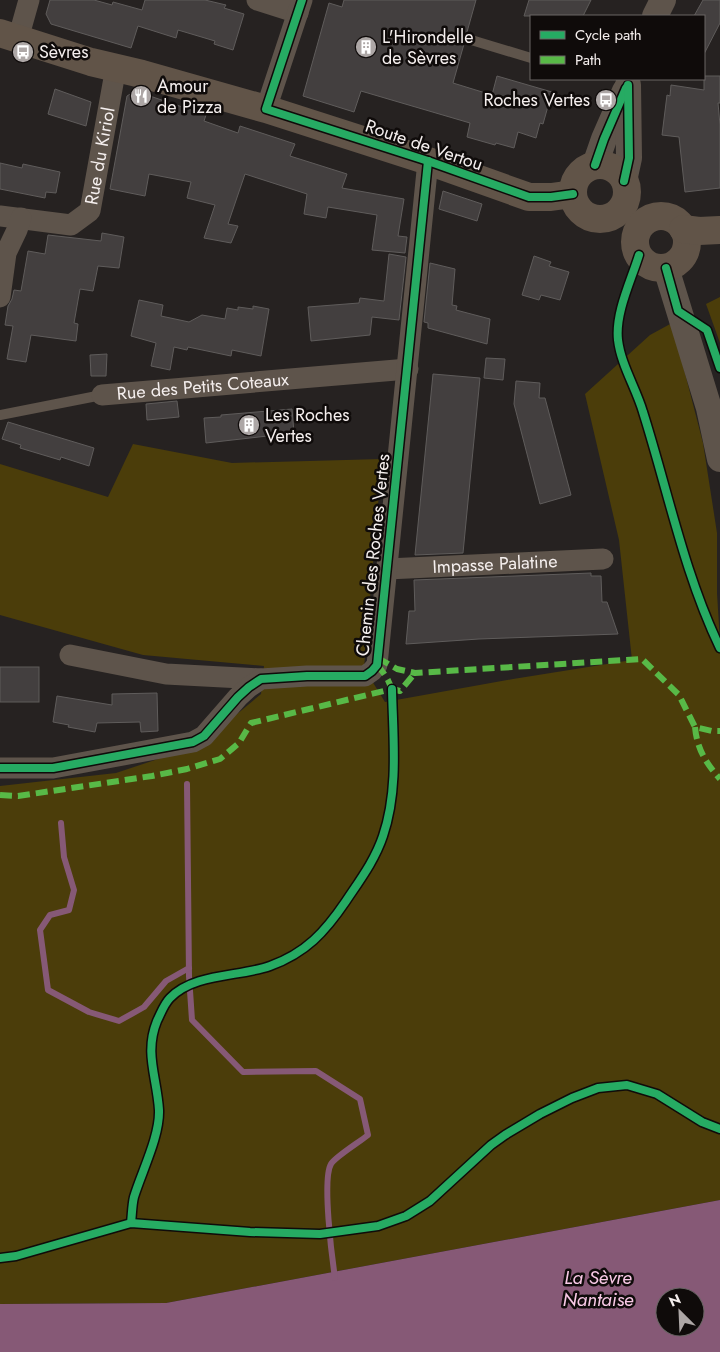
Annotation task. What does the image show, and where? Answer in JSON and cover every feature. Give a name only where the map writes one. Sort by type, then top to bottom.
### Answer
[{"type":"main road","name":"Route de Vertou","points":[[9,36],[91,62],[116,67],[266,109],[428,161],[529,197],[573,194]]},
{"type":"main road","points":[[626,185],[626,198],[622,206],[616,213],[608,217],[592,218],[585,214],[579,209],[573,194],[576,179],[588,168],[595,165],[604,165],[612,168],[620,173],[626,185],[671,223],[686,237],[684,253],[680,260],[666,268],[658,268],[644,262],[637,252],[635,244],[636,234],[642,225],[650,219],[671,223],[699,231],[720,230]]},
{"type":"main road","points":[[608,217],[635,244]]},
{"type":"street","points":[[9,36],[29,0]]},
{"type":"street","points":[[257,0],[300,6],[266,109]]},
{"type":"street","points":[[656,15],[663,0]]},
{"type":"street","name":"Rue du Kiriol","points":[[10,217],[71,225],[90,211],[116,67]]},
{"type":"street","points":[[595,165],[628,82]]},
{"type":"street","points":[[626,185],[629,158],[628,82]]},
{"type":"street","name":"Chemin des Roches Vertes","points":[[70,655],[166,674],[261,679],[307,676],[365,676],[377,665],[428,161]]},
{"type":"street","points":[[0,297],[6,253],[17,230],[10,217]]},
{"type":"street","points":[[666,268],[709,408],[720,459]]},
{"type":"street","name":"Rue des Petits Coteaux","points":[[102,395],[408,369]]},
{"type":"street","name":"Impasse Palatine","points":[[387,569],[603,559]]},
{"type":"street","points":[[0,768],[53,768],[193,742],[204,736],[238,697],[249,686],[261,679]]},
{"type":"lane","points":[[468,39],[530,58]]},
{"type":"lane","name":"Rue des Petits Coteaux","points":[[0,415],[102,395]]},
{"type":"shaded area","points":[[720,297],[720,343],[706,304]]},
{"type":"shaded area","points":[[672,323],[703,443],[717,533],[717,593],[720,642],[720,1200],[166,1303],[0,1304],[0,786],[116,773],[200,745],[261,694],[264,666],[143,655],[0,615],[0,464],[108,497],[133,444],[232,463],[382,459],[364,668],[385,702],[632,660],[619,540],[585,394],[650,335]]},
{"type":"water","name":"La Sèvre Nantaise","points":[[720,1200],[720,1352],[0,1352],[0,1304],[166,1303]]},
{"type":"building","points":[[50,0],[94,0],[112,5],[113,2],[142,10],[145,0],[205,0],[226,5],[224,8],[244,14],[233,50],[214,44],[215,41],[178,30],[176,38],[138,26],[131,48],[51,24],[46,14]]},
{"type":"building","points":[[344,0],[476,0],[467,32],[461,38],[464,44],[453,83],[492,95],[497,76],[552,92],[543,124],[540,123],[536,138],[518,132],[514,148],[496,143],[495,145],[467,137],[470,123],[361,91],[354,112],[303,96],[329,3],[342,7]]},
{"type":"building","points":[[529,0],[591,0],[584,15],[524,16]]},
{"type":"building","points":[[703,0],[720,0],[720,23],[705,52],[705,15],[695,15]]},
{"type":"building","points":[[705,76],[720,76],[720,103],[718,103],[720,188],[685,192],[679,137],[662,135],[667,95],[670,96],[671,85],[704,90]]},
{"type":"building","points":[[55,89],[91,102],[86,126],[48,114]]},
{"type":"building","points":[[135,91],[206,115],[204,121],[238,133],[240,126],[295,144],[290,156],[347,174],[342,188],[404,199],[398,236],[407,237],[405,253],[372,250],[377,215],[328,207],[326,218],[304,214],[307,194],[245,174],[228,224],[238,226],[231,243],[204,238],[215,205],[187,198],[191,182],[149,174],[145,196],[110,189],[127,96]]},
{"type":"building","points":[[0,163],[22,168],[23,164],[60,172],[56,193],[46,192],[45,198],[0,189]]},
{"type":"building","points":[[443,191],[482,204],[477,221],[439,209]]},
{"type":"building","points":[[102,233],[124,237],[119,268],[98,266],[93,291],[80,289],[74,323],[78,324],[76,341],[31,335],[26,362],[7,359],[13,326],[5,325],[8,306],[14,290],[21,291],[28,251],[45,254],[48,235],[101,241]]},
{"type":"building","points":[[389,254],[406,257],[399,320],[372,317],[370,335],[311,341],[308,307],[359,303],[360,298],[384,301]]},
{"type":"building","points":[[534,256],[551,262],[549,266],[569,272],[560,300],[541,295],[539,300],[522,295]]},
{"type":"building","points":[[430,263],[455,269],[452,305],[457,306],[456,310],[490,319],[487,344],[428,328],[428,323],[424,322]]},
{"type":"building","points":[[139,300],[163,305],[161,316],[189,322],[202,315],[225,319],[227,308],[238,310],[238,307],[253,309],[253,306],[269,309],[261,356],[232,350],[231,356],[188,347],[187,350],[174,347],[170,370],[151,366],[156,343],[131,336]]},
{"type":"building","points":[[107,354],[106,376],[91,376],[90,355]]},
{"type":"building","points":[[486,358],[505,359],[503,380],[484,378]]},
{"type":"building","points":[[433,374],[480,378],[463,553],[415,555]]},
{"type":"building","points":[[516,381],[540,383],[539,398],[545,398],[571,495],[540,504],[514,404]]},
{"type":"building","points":[[177,401],[179,417],[147,420],[146,404]]},
{"type":"building","name":"Les Roches Vertes","points":[[292,409],[294,433],[206,443],[204,418]]},
{"type":"building","points":[[8,422],[94,448],[89,466],[61,457],[60,460],[20,448],[21,445],[2,439]]},
{"type":"building","points":[[591,573],[591,576],[601,576],[602,602],[607,602],[618,634],[479,639],[406,644],[409,611],[415,611],[414,580]]},
{"type":"building","points":[[0,667],[39,667],[39,702],[0,702]]},
{"type":"building","points":[[157,693],[158,731],[141,732],[140,722],[97,723],[95,732],[53,722],[57,696],[112,705],[112,694]]},
{"type":"waterway","points":[[187,784],[189,976],[192,1020],[243,1072],[316,1071],[360,1099],[368,1135],[333,1161],[328,1172],[328,1219],[335,1278]]},
{"type":"waterway","points":[[61,823],[64,857],[74,890],[69,910],[50,915],[40,930],[48,990],[89,1012],[119,1021],[144,1007],[166,981],[189,968]]},
{"type":"marked path","points":[[378,658],[397,669],[415,673],[642,659],[679,695],[695,727],[720,731]]},
{"type":"marked path","points":[[377,665],[389,681],[392,693]]},
{"type":"marked path","points":[[0,795],[18,796],[187,769],[220,759],[239,743],[251,723],[392,689],[400,691],[415,673]]},
{"type":"marked path","points":[[695,727],[703,755],[720,779]]},
{"type":"cycle path","points":[[302,0],[266,109],[428,161],[529,197],[573,194]]},
{"type":"cycle path","points":[[624,181],[629,158],[628,85]]},
{"type":"cycle path","points":[[595,165],[626,88]]},
{"type":"cycle path","points":[[0,768],[53,768],[193,742],[204,736],[238,697],[261,679],[307,676],[365,676],[377,665],[428,161]]},
{"type":"cycle path","points":[[639,255],[621,308],[618,340],[625,367],[643,412],[686,561],[707,620],[720,648]]},
{"type":"cycle path","points":[[666,268],[678,311],[707,330],[720,368]]},
{"type":"cycle path","points":[[131,1223],[134,1197],[154,1142],[159,1120],[158,1098],[151,1055],[153,1033],[157,1021],[166,1003],[180,990],[204,980],[258,970],[283,961],[314,940],[338,912],[371,862],[380,845],[388,818],[394,763],[392,689]]},
{"type":"cycle path","points":[[0,1258],[16,1256],[131,1223],[250,1232],[320,1234],[378,1226],[406,1216],[430,1201],[491,1145],[505,1135],[540,1114],[572,1098],[598,1088],[627,1085],[657,1094],[702,1122],[720,1129]]},
{"type":"place","name":"L'Hirondelle de Sèvres","points":[[366,47]]},
{"type":"place","name":"Sèvres","points":[[23,52]]},
{"type":"place","name":"Amour de Pizza","points":[[141,96]]},
{"type":"place","name":"Roches Vertes","points":[[606,100]]},
{"type":"place","name":"Les Roches Vertes","points":[[249,425]]}]
